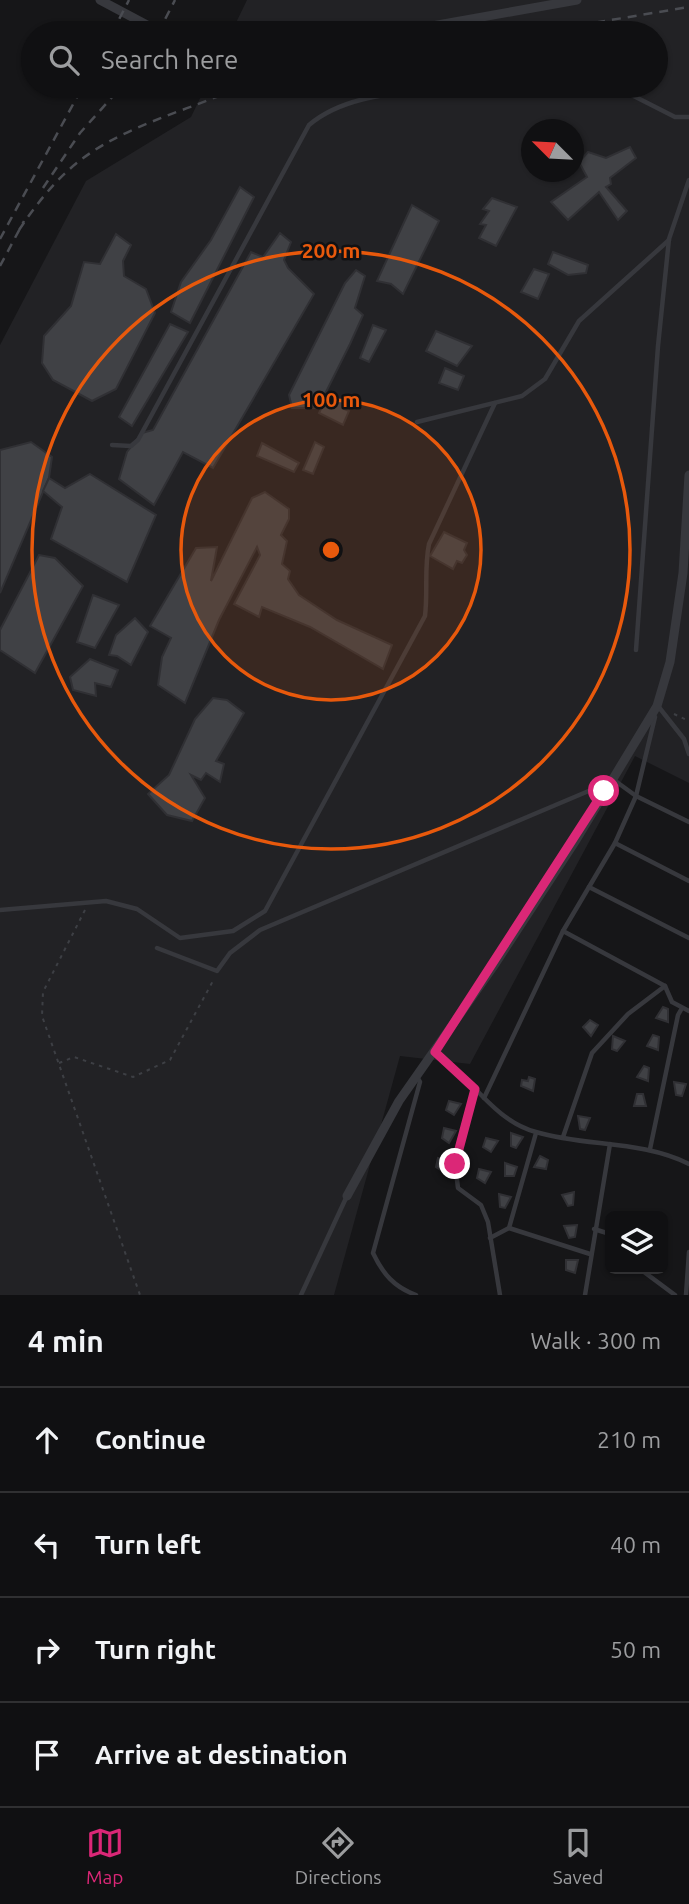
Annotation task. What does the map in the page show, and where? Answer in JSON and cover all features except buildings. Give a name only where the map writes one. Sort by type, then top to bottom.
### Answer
[{"type":"street","points":[[100,0],[139,21]]},
{"type":"street","points":[[460,21],[577,0]]},
{"type":"street","points":[[347,1196],[399,1101],[435,1052],[657,706],[670,662],[683,573],[689,475]]},
{"type":"lane","points":[[112,445],[131,446],[138,440],[309,125],[324,112],[346,103],[377,98]]},
{"type":"lane","points":[[638,98],[675,117],[689,117]]},
{"type":"lane","points":[[636,650],[658,346],[669,239],[689,180]]},
{"type":"lane","points":[[417,422],[522,396],[545,379],[579,321],[669,239]]},
{"type":"lane","points":[[0,910],[106,901],[137,909],[180,938],[233,931],[265,911],[425,616],[429,586],[425,565],[429,544],[495,402]]},
{"type":"lane","points":[[657,706],[684,739],[689,754]]},
{"type":"lane","points":[[484,1098],[563,930],[615,843],[636,796],[657,706]]},
{"type":"lane","points":[[612,778],[636,796],[689,822]]},
{"type":"lane","points":[[157,948],[217,971],[230,953],[260,930],[591,790],[604,791]]},
{"type":"lane","points":[[615,843],[689,881]]},
{"type":"lane","points":[[589,887],[689,938]]},
{"type":"lane","points":[[563,930],[665,986],[672,1002],[689,1011]]},
{"type":"lane","points":[[563,1136],[592,1054],[628,1014],[665,986]]},
{"type":"lane","points":[[650,1149],[682,1007]]},
{"type":"lane","points":[[435,1052],[507,1119],[536,1133],[650,1149],[689,1164]]},
{"type":"lane","points":[[416,1295],[400,1289],[390,1280],[381,1270],[373,1253],[420,1082],[417,1076]]},
{"type":"lane","points":[[475,1089],[455,1164],[458,1188],[481,1205],[500,1295]]},
{"type":"lane","points":[[509,1228],[536,1133]]},
{"type":"lane","points":[[584,1295],[610,1144]]},
{"type":"lane","points":[[301,1295],[347,1196]]},
{"type":"lane","points":[[490,1238],[509,1228],[590,1254]]},
{"type":"lane","points":[[594,1229],[605,1232]]},
{"type":"lane","points":[[686,1295],[689,1252]]},
{"type":"lane","points":[[647,1274],[675,1295]]},
{"type":"path","points":[[89,902],[43,992],[42,1016],[140,1295]]},
{"type":"path","points":[[58,1064],[74,1057],[133,1077],[170,1060],[217,971]]},
{"type":"shaded area","points":[[247,0],[689,0],[689,783],[635,756],[470,1064],[400,1056],[334,1295],[0,1295],[0,345],[86,181],[191,117],[200,98],[668,98],[668,21],[237,21]]},
{"type":"railway","points":[[118,21],[129,0]]},
{"type":"railway","points":[[164,21],[175,0]]},
{"type":"railway","points":[[605,21],[689,7]]},
{"type":"railway","points":[[0,239],[76,98]]},
{"type":"railway","points":[[43,188],[80,133],[111,98]]},
{"type":"railway","points":[[19,230],[53,185],[88,155],[128,132],[213,98]]},
{"type":"railway","points":[[0,266],[24,221]]},
{"type":"route","points":[[455,1164],[475,1089],[435,1052],[576,840],[604,791]]}]
